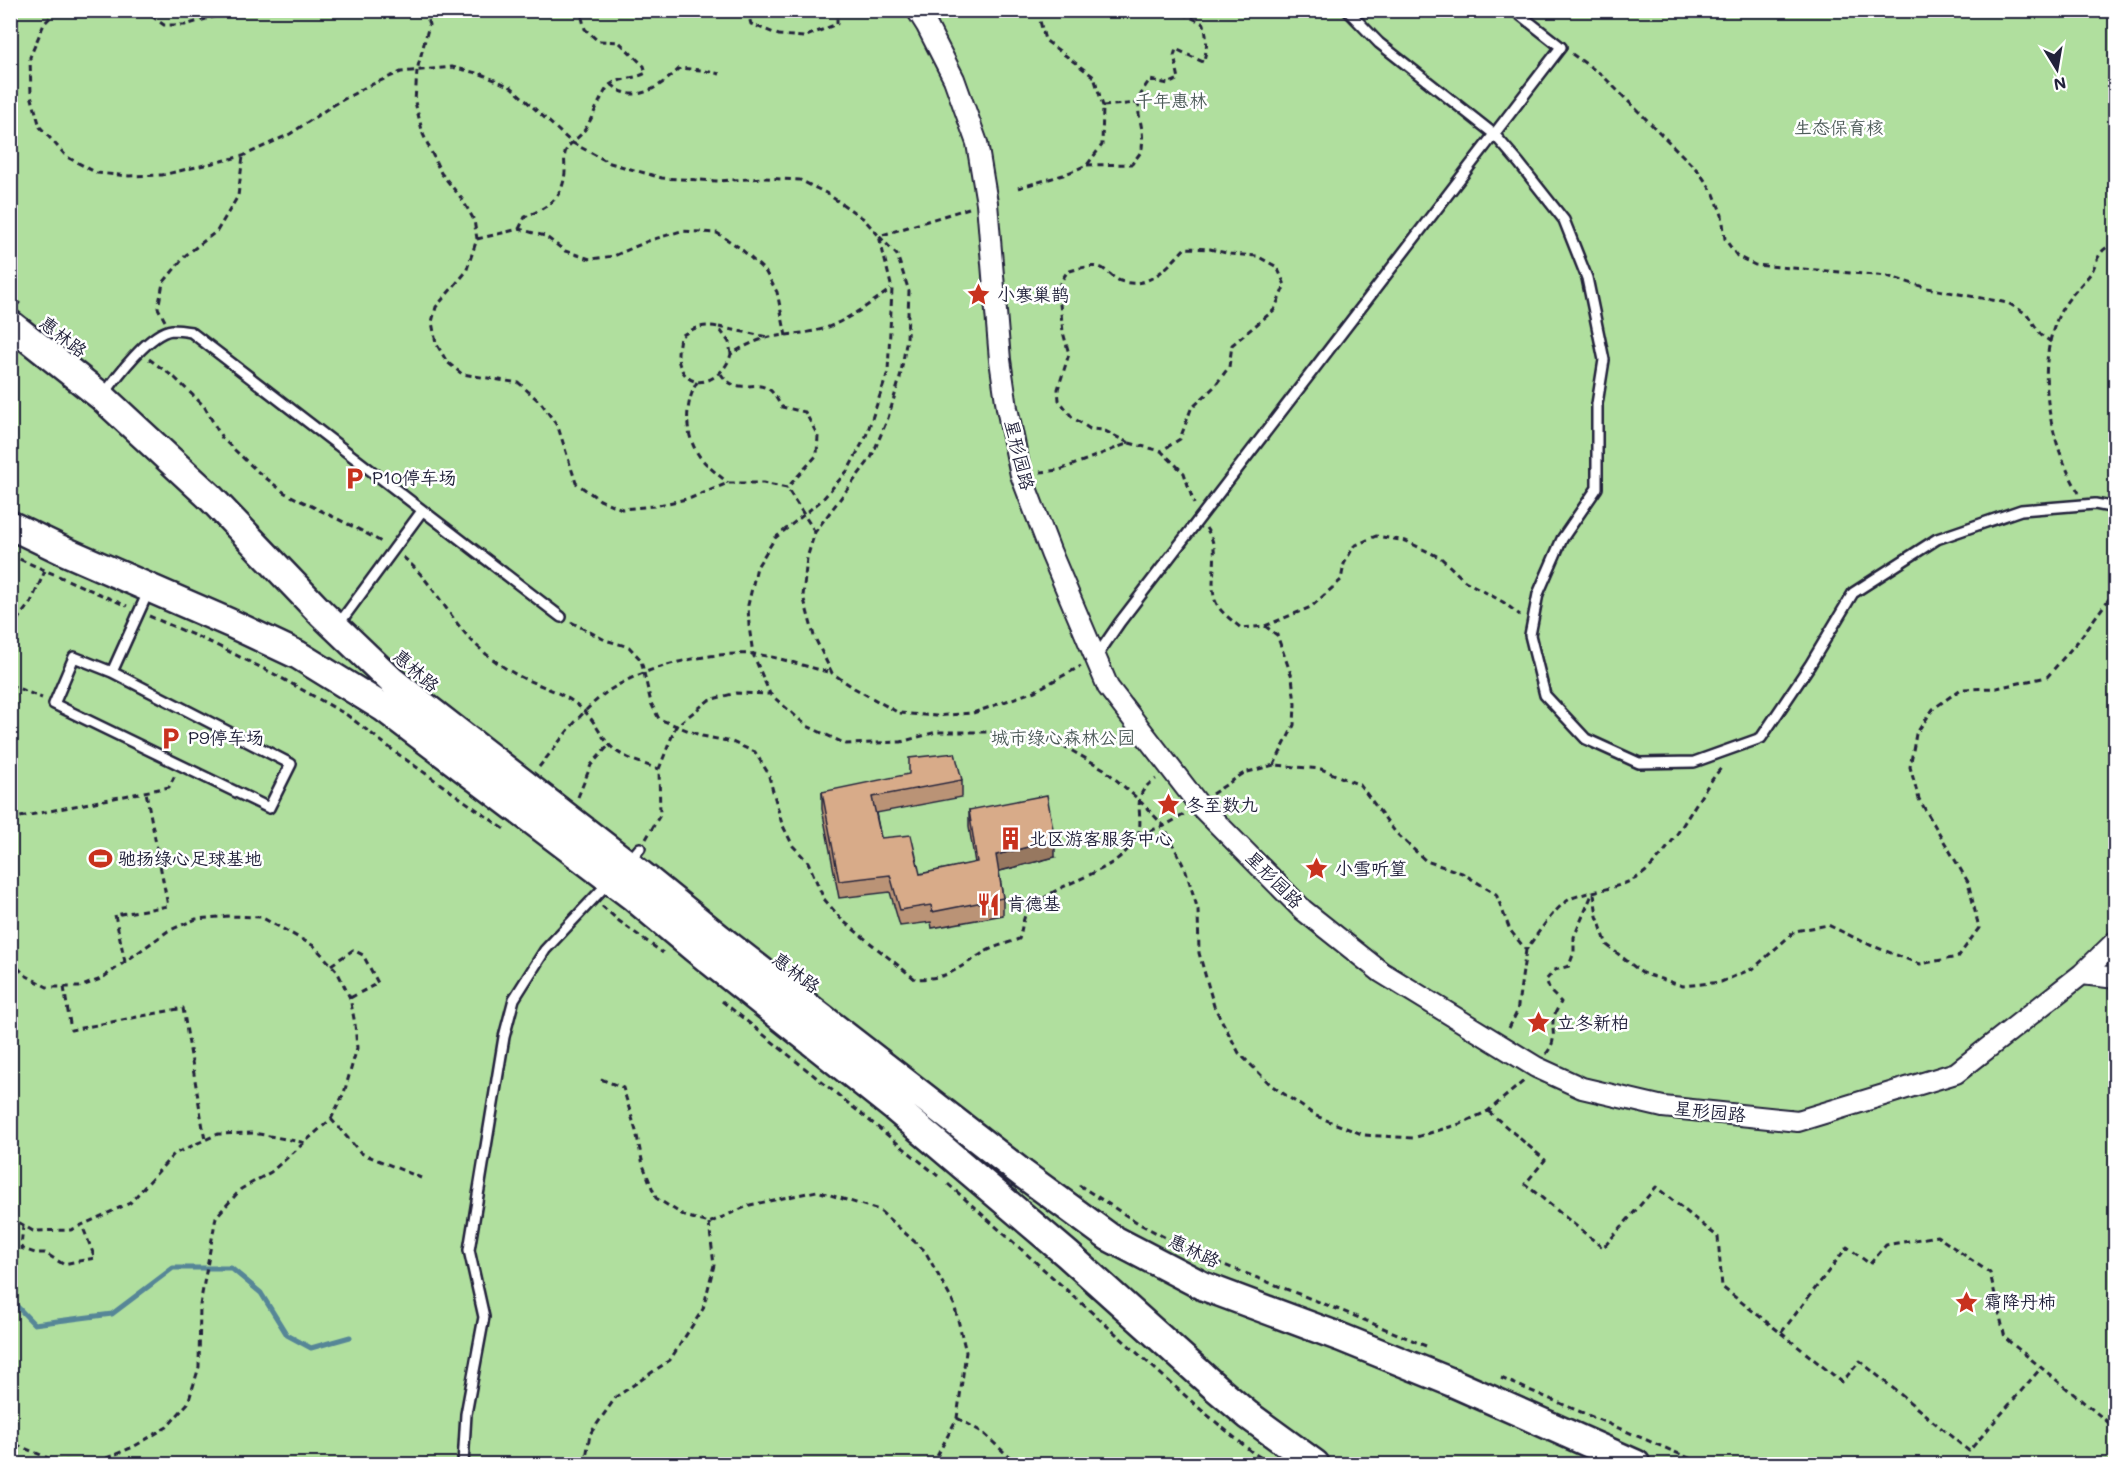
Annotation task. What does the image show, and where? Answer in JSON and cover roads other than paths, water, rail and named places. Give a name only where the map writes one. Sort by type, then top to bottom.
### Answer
[{"type":"main road","name":"惠林路","points":[[20,317],[210,497],[336,627],[393,681],[1067,1254],[1216,1388],[1248,1415],[1315,1464]]},
{"type":"main road","name":"惠林路","points":[[10,525],[60,549],[145,600],[298,655],[384,708],[618,873],[727,945],[1023,1174],[1109,1237],[1203,1286],[1340,1337],[1450,1382],[1636,1464]]},
{"type":"street","name":"星形园路","points":[[917,10],[958,90],[977,143],[987,202],[1000,360],[1021,475],[1051,553],[1108,687],[1199,805],[1303,910],[1381,972],[1536,1067],[1582,1088],[1663,1107],[1798,1121],[1956,1073],[2082,974],[2115,942]]},
{"type":"street","points":[[2082,974],[2115,978]]},
{"type":"lane","points":[[1347,10],[1378,43],[1494,134],[1564,220],[1587,278],[1604,360],[1597,404],[1597,488],[1562,539],[1538,594],[1530,635],[1545,695],[1586,739],[1640,763],[1694,762],[1761,738],[1810,665],[1853,593],[1937,539],[2021,510],[2095,504],[2115,508]]},
{"type":"lane","points":[[1096,657],[1199,518],[1561,47],[1514,10]]},
{"type":"lane","points":[[102,397],[114,379],[153,338],[170,330],[191,332],[561,617]]},
{"type":"lane","points":[[336,627],[422,511]]},
{"type":"lane","points":[[111,672],[145,600]]},
{"type":"lane","points":[[74,657],[111,672],[291,764],[269,808],[54,704],[74,657]]},
{"type":"lane","points":[[463,1464],[466,1414],[484,1317],[469,1250],[504,1037],[514,999],[545,950],[618,873]]},
{"type":"waterway","points":[[10,1299],[34,1324],[112,1314],[173,1268],[231,1268],[261,1293],[287,1335],[311,1348],[350,1337]]},
{"type":"place","name":"小寒巢鹊","points":[[979,295]]},
{"type":"place","name":"P10停车场","points":[[354,478]]},
{"type":"place","name":"P9停车场","points":[[170,738]]},
{"type":"place","name":"冬至数九","points":[[1168,805]]},
{"type":"place","name":"北区游客服务中心","points":[[1011,839]]},
{"type":"place","name":"驰扬绿心足球基地","points":[[100,859]]},
{"type":"place","name":"小雪听篁","points":[[1317,869]]},
{"type":"place","name":"肯德基","points":[[989,904]]},
{"type":"place","name":"立冬新柏","points":[[1539,1023]]},
{"type":"place","name":"霜降丹柿","points":[[1966,1302]]},
{"type":"park label","name":"千年惠林","points":[[1171,101]]},
{"type":"park label","name":"生态保育核","points":[[1839,128]]},
{"type":"park label","name":"城市绿心森林公园","points":[[1063,738]]}]
